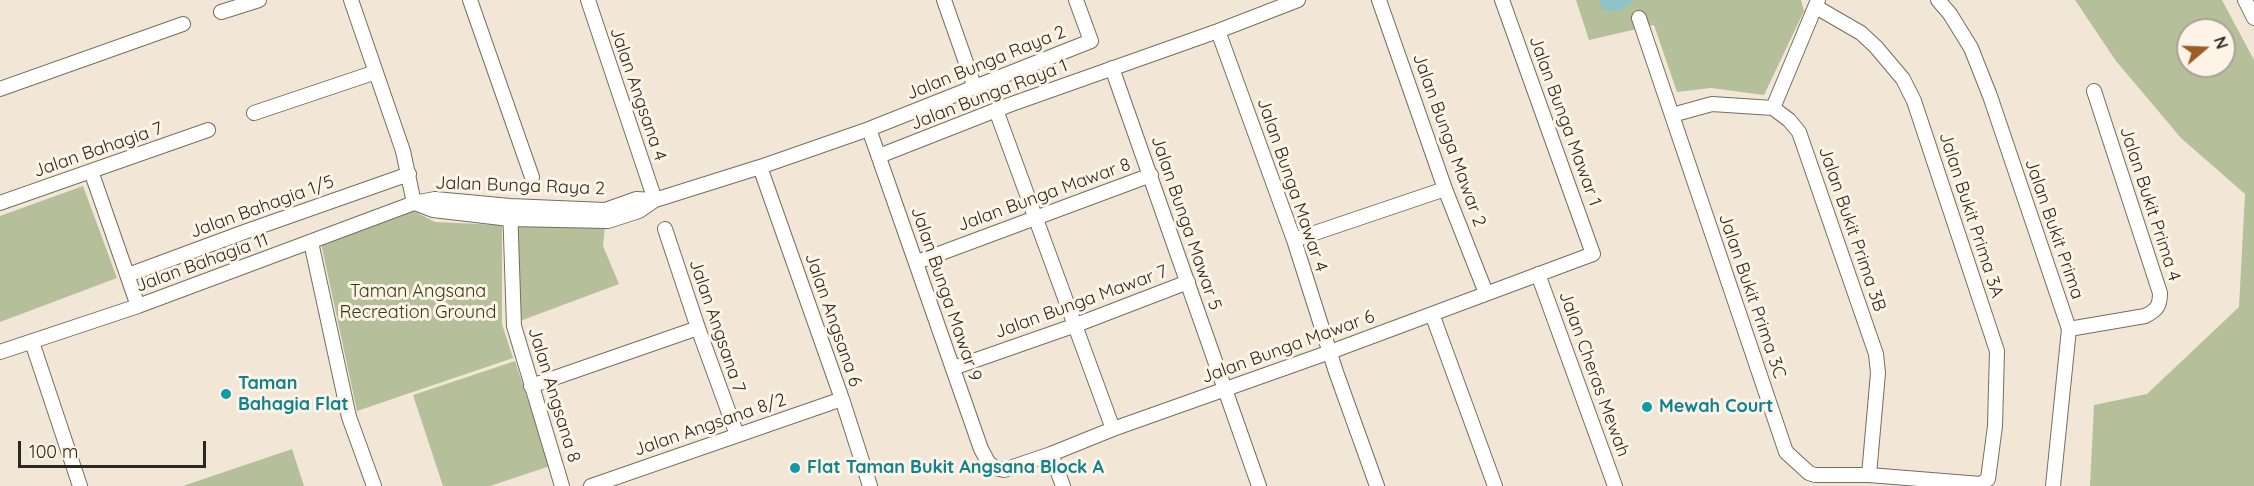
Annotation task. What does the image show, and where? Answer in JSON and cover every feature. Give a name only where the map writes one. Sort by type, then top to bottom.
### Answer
[{"type":"street","points":[[221,12],[259,0]]},
{"type":"street","points":[[351,0],[409,174],[414,203]]},
{"type":"street","points":[[470,0],[532,177]]},
{"type":"street","name":"Jalan Angsana 4","points":[[588,0],[654,200]]},
{"type":"street","points":[[944,0],[975,88]]},
{"type":"street","name":"Jalan Bunga Raya 2","points":[[414,203],[434,210],[510,213],[608,221],[639,211],[654,200],[760,167],[868,129],[1091,41],[1076,0]]},
{"type":"street","points":[[1112,68],[1298,0]]},
{"type":"street","name":"Jalan Bunga Mawar 2","points":[[1378,0],[1445,189],[1486,292]]},
{"type":"street","name":"Jalan Bunga Mawar 1","points":[[1502,0],[1593,254]]},
{"type":"street","name":"Jalan Bukit Prima","points":[[1938,0],[1950,14],[1971,48],[1990,96],[2069,328],[2053,486]]},
{"type":"street","points":[[2246,0],[2254,18]]},
{"type":"street","points":[[1672,116],[1712,104],[1773,108],[1817,3]]},
{"type":"street","name":"Jalan Bukit Prima 3A","points":[[1817,3],[1861,33],[1876,47],[1903,79],[1914,101],[1997,351],[1995,426],[1988,479]]},
{"type":"street","name":"Jalan Bukit Prima 3C","points":[[1639,18],[1786,452],[1809,473],[1869,475],[1981,484],[1988,479]]},
{"type":"street","points":[[0,89],[183,24]]},
{"type":"street","name":"Jalan Bunga Mawar 4","points":[[1218,31],[1294,240],[1377,486]]},
{"type":"street","name":"Jalan Bunga Raya 1","points":[[879,156],[1112,68]]},
{"type":"street","name":"Jalan Bunga Mawar 5","points":[[1112,68],[1259,486]]},
{"type":"street","points":[[254,113],[376,72]]},
{"type":"street","name":"Jalan Bukit Prima 4","points":[[2069,328],[2145,316],[2155,311],[2160,303],[2160,293],[2094,92]]},
{"type":"street","name":"Jalan Bukit Prima 3B","points":[[1773,108],[1789,120],[1799,132],[1876,354],[1878,373],[1869,475]]},
{"type":"street","points":[[996,110],[1113,429]]},
{"type":"street","name":"Jalan Bunga Mawar 9","points":[[868,129],[981,449],[988,462],[995,468]]},
{"type":"street","name":"Jalan Bahagia 7","points":[[1,198],[91,171],[208,130]]},
{"type":"street","name":"Jalan Angsana 6","points":[[760,167],[842,399],[870,486]]},
{"type":"street","points":[[91,171],[138,306]]},
{"type":"street","name":"Jalan Bahagia 1/5","points":[[128,275],[409,174]]},
{"type":"street","name":"Jalan Bunga Mawar 8","points":[[916,262],[1151,175]]},
{"type":"street","points":[[1294,240],[1445,189]]},
{"type":"street","name":"Jalan Bahagia 11","points":[[0,352],[138,306],[414,203]]},
{"type":"street","name":"Jalan Angsana 8","points":[[510,213],[514,326],[562,486]]},
{"type":"street","name":"Jalan Angsana 7","points":[[665,228],[737,435]]},
{"type":"street","points":[[311,242],[349,417],[374,486]]},
{"type":"street","name":"Jalan Bunga Mawar 6","points":[[995,468],[1004,470],[1051,454],[1113,429],[1330,352],[1593,254]]},
{"type":"street","name":"Jalan Cheras Mewah","points":[[1538,274],[1615,486]]},
{"type":"street","name":"Jalan Bunga Mawar 7","points":[[953,368],[1076,325],[1188,282]]},
{"type":"street","points":[[1435,322],[1495,486]]},
{"type":"street","points":[[531,386],[698,328]]},
{"type":"street","points":[[32,342],[80,486]]},
{"type":"street","name":"Jalan Angsana 8/2","points":[[591,486],[842,399]]},
{"type":"street","points":[[1051,454],[1063,486]]},
{"type":"green space","points":[[1576,0],[1801,0],[1804,11],[1764,95],[1711,88],[1677,92],[1654,25],[1589,40]]},
{"type":"green space","points":[[2075,0],[2222,0],[2232,18],[2176,18],[2176,78],[2236,78],[2236,26],[2254,60],[2254,486],[2090,486],[2094,405],[2147,394],[2239,307],[2245,194],[2181,138],[2116,61]]},
{"type":"green space","points":[[83,186],[117,278],[0,322],[0,216]]},
{"type":"green space","name":"Taman Angsana Recreation Ground","points":[[412,210],[435,222],[502,225],[502,324],[513,358],[357,411],[321,243]]},
{"type":"green space","points":[[517,224],[605,226],[603,246],[619,284],[520,321]]},
{"type":"green space","points":[[515,361],[550,466],[490,486],[443,486],[413,395]]},
{"type":"green space","points":[[292,449],[304,486],[183,486]]},
{"type":"water","points":[[1599,0],[1633,0],[1621,10],[1604,11]]},
{"type":"place","name":"Taman Bahagia Flat","points":[[226,394]]},
{"type":"place","name":"Mewah Court","points":[[1647,407]]},
{"type":"place","name":"Flat Taman Bukit Angsana Block A","points":[[795,468]]}]
